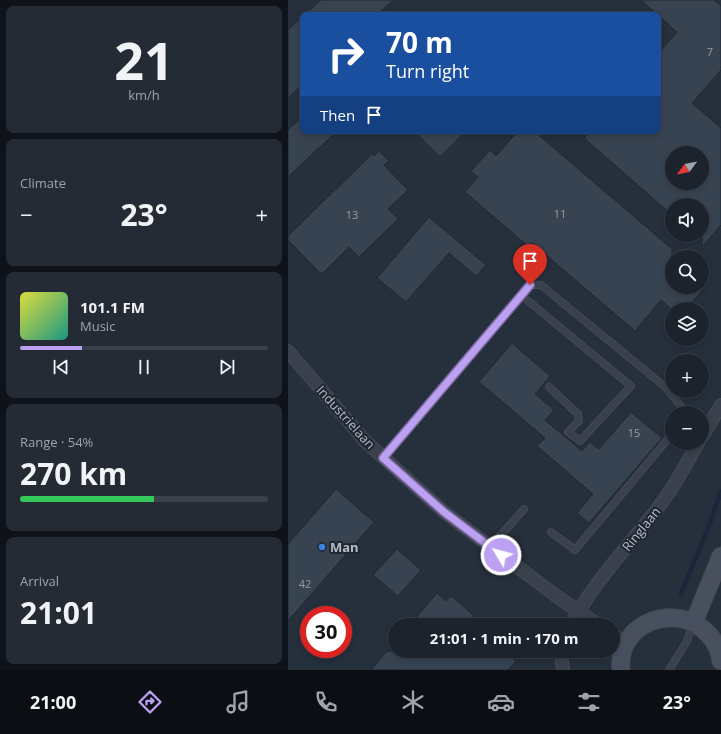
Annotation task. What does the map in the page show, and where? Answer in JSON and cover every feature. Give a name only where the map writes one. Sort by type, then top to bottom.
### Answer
[{"type":"main road","points":[[694,622],[721,556]]},
{"type":"main road","points":[[620,670],[622,654],[620,639],[653,620],[671,617],[694,622],[705,630],[715,642],[721,656],[721,661]]},
{"type":"street","name":"Industrielaan","points":[[288,351],[365,441],[383,458],[444,512],[588,618]]},
{"type":"street","points":[[709,425],[721,405]]},
{"type":"street","name":"Ringlaan","points":[[578,611],[605,573],[660,505],[694,450]]},
{"type":"street","points":[[574,618],[578,611]]},
{"type":"street","points":[[562,658],[563,670]]},
{"type":"lane","points":[[383,458],[530,285],[541,285],[664,386],[681,406]]},
{"type":"lane","points":[[521,295],[630,386],[580,441],[568,432],[579,421],[578,414],[549,387]]},
{"type":"lane","points":[[552,532],[575,550],[665,442]]},
{"type":"lane","points":[[490,547],[524,509]]},
{"type":"lane","points":[[669,670],[687,641],[694,622]]},
{"type":"building","points":[[321,0],[393,0],[380,12],[307,12]]},
{"type":"building","points":[[641,0],[714,0],[721,6],[721,70],[692,103],[721,128],[721,225],[709,239],[709,198],[665,198],[665,209],[584,138],[587,134],[661,134],[661,51],[677,32],[661,18],[661,12],[654,12]]},
{"type":"building","points":[[300,19],[300,87],[288,98],[288,30]]},
{"type":"building","points":[[300,119],[300,134],[334,134],[288,177],[288,130]]},
{"type":"building","points":[[417,134],[463,134],[440,157]]},
{"type":"building","points":[[515,134],[538,134],[672,249],[665,250],[665,294],[699,294],[692,302],[665,302],[665,304],[661,300],[635,331],[532,243],[529,247],[465,192],[478,177],[471,171],[490,150],[496,156]]},
{"type":"building","points":[[379,151],[389,161],[384,165],[408,190],[388,209],[398,219],[359,257],[349,247],[323,273],[320,273],[288,240],[288,236],[372,154],[374,156]]},
{"type":"building","points":[[429,217],[486,265],[476,276],[449,253],[406,302],[377,278]]},
{"type":"building","points":[[702,242],[706,242],[702,247]]},
{"type":"building","points":[[512,343],[550,376],[535,394],[554,410],[545,420],[582,451],[590,442],[599,449],[631,412],[662,438],[589,523],[577,513],[593,494],[537,446],[545,438],[479,382]]},
{"type":"building","points":[[336,489],[374,522],[288,621],[288,544]]},
{"type":"building","points":[[397,549],[421,570],[398,596],[373,575]]},
{"type":"building","points":[[437,593],[446,601],[451,596],[470,612],[475,618],[416,618]]},
{"type":"building","points":[[387,651],[388,658],[512,658],[516,661],[508,670],[371,670]]},
{"type":"waterway","points":[[681,594],[710,523],[721,491]]},
{"type":"place","name":"Man","points":[[322,547]]},
{"type":"route","points":[[501,555],[444,512],[383,458],[426,405],[530,285]]}]
